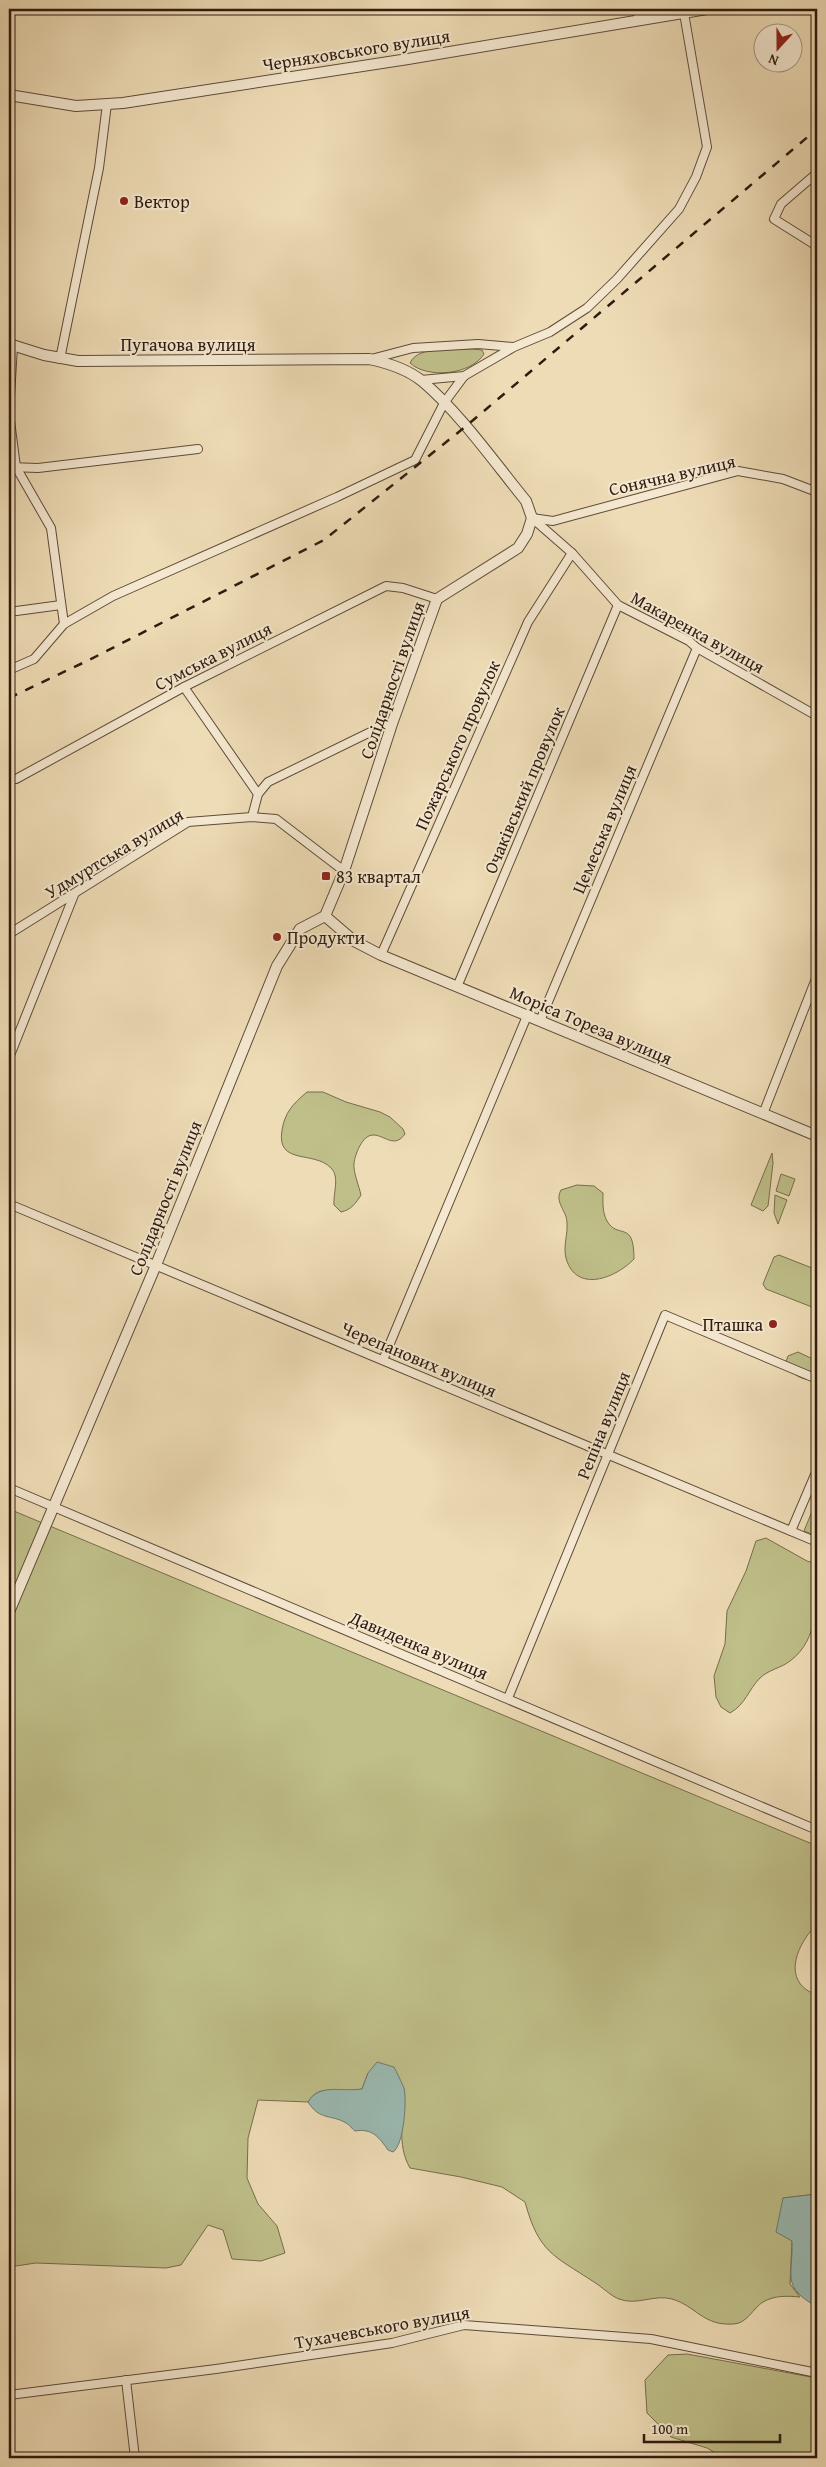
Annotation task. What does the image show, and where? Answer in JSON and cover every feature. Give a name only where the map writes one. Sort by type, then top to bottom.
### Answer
[{"type":"street","points":[[636,9],[640,20]]},
{"type":"street","name":"Черняховського вулиця","points":[[9,95],[67,105],[107,104],[408,59],[707,9]]},
{"type":"street","points":[[9,670],[34,659],[64,624],[112,596],[337,497],[415,460],[444,403],[464,376],[514,347],[550,332],[587,308],[617,279],[679,209],[696,178],[707,147],[684,13]]},
{"type":"street","points":[[60,359],[99,168],[107,104]]},
{"type":"street","points":[[817,173],[781,204],[774,219],[817,246]]},
{"type":"street","name":"Пугачова вулиця","points":[[11,345],[60,359],[78,361],[369,359],[413,348],[478,344],[514,347]]},
{"type":"street","points":[[11,345],[10,413],[12,467],[51,528],[64,624]]},
{"type":"street","name":"Пугачова вулиця","points":[[369,359],[398,367],[421,380],[444,403],[526,501],[532,518]]},
{"type":"street","points":[[421,380],[464,376]]},
{"type":"street","points":[[12,467],[38,468],[198,449]]},
{"type":"street","name":"Сонячна вулиця","points":[[532,518],[553,521],[738,471],[783,479],[817,492]]},
{"type":"street","name":"Макаренка вулиця","points":[[532,518],[572,553],[618,605],[689,641],[697,648],[817,716]]},
{"type":"street","name":"Солідарності вулиця","points":[[9,1612],[156,1265],[277,966],[300,929],[325,916],[344,871],[393,721],[437,600],[518,548],[527,534],[532,518]]},
{"type":"street","name":"Пожарського провулок","points":[[381,955],[528,622],[572,553]]},
{"type":"street","name":"Сумська вулиця","points":[[9,779],[16,779],[184,687],[386,586],[403,588],[437,600]]},
{"type":"street","points":[[9,612],[61,605]]},
{"type":"street","name":"Очакiвський провулок","points":[[457,987],[618,605]]},
{"type":"street","name":"Цемеська вулиця","points":[[540,1021],[697,648]]},
{"type":"street","points":[[184,687],[258,794]]},
{"type":"street","points":[[252,817],[258,794],[268,782],[393,721]]},
{"type":"street","name":"Удмуртська вулиця","points":[[9,934],[188,822],[252,817],[276,820],[344,871]]},
{"type":"street","points":[[9,1058],[74,895]]},
{"type":"street","name":"Моріса Тореза вулиця","points":[[325,916],[354,940],[381,955],[817,1136]]},
{"type":"street","points":[[763,1114],[817,976]]},
{"type":"street","points":[[383,1360],[527,1016]]},
{"type":"street","name":"Черепанових вулиця","points":[[9,1204],[817,1542]]},
{"type":"street","name":"Репiна вулиця","points":[[508,1698],[665,1315],[817,1379]]},
{"type":"street","points":[[791,1531],[817,1470]]},
{"type":"street","name":"Давиденка вулиця","points":[[9,1488],[52,1508],[508,1698],[817,1830]]},
{"type":"street","name":"Тухачевського вулиця","points":[[9,2394],[126,2380],[392,2343],[464,2325],[651,2339],[812,2372],[817,2369]]},
{"type":"street","points":[[126,2380],[135,2458]]},
{"type":"green space","points":[[482,350],[484,354],[469,367],[459,370],[437,373],[418,368],[410,363],[414,357],[429,351]]},
{"type":"green space","points":[[307,1092],[323,1092],[346,1102],[380,1112],[390,1117],[403,1129],[405,1134],[393,1141],[373,1135],[362,1142],[354,1163],[355,1175],[361,1195],[353,1206],[345,1211],[341,1212],[334,1205],[336,1180],[331,1168],[324,1163],[290,1153],[285,1149],[282,1141],[283,1124],[288,1113]]},
{"type":"green space","points":[[772,1153],[773,1163],[768,1206],[763,1211],[751,1205]]},
{"type":"green space","points":[[781,1174],[795,1179],[789,1196],[776,1191]]},
{"type":"green space","points":[[577,1185],[594,1186],[603,1193],[605,1218],[611,1226],[625,1232],[631,1239],[634,1259],[607,1277],[587,1279],[578,1276],[571,1269],[566,1258],[567,1223],[559,1195],[561,1190]]},
{"type":"green space","points":[[775,1195],[787,1200],[778,1224],[774,1213]]},
{"type":"green space","points":[[779,1255],[817,1270],[817,1309],[766,1289],[763,1284],[774,1257]]},
{"type":"green space","points":[[798,1352],[817,1361],[817,1381],[798,1376],[789,1367],[786,1362],[788,1356]]},
{"type":"green space","points":[[817,1499],[817,1536],[804,1531]]},
{"type":"green space","points":[[9,1509],[817,1846],[817,1924],[798,1952],[795,1972],[799,1981],[806,1989],[817,1995],[817,2194],[783,2198],[792,2241],[790,2284],[800,2297],[781,2296],[772,2298],[759,2305],[742,2321],[733,2324],[714,2322],[672,2299],[659,2298],[626,2301],[616,2298],[549,2251],[536,2232],[525,2202],[502,2187],[461,2177],[410,2168],[403,2149],[402,2140],[404,2089],[368,2073],[362,2089],[347,2091],[324,2090],[312,2097],[308,2102],[258,2100],[248,2138],[247,2178],[258,2204],[277,2226],[285,2253],[261,2261],[232,2259],[223,2230],[208,2225],[181,2265],[166,2268],[36,2263],[9,2267]]},
{"type":"green space","points":[[766,1538],[807,1561],[817,1564],[815,1617],[807,1641],[800,1652],[790,1661],[760,1678],[740,1705],[730,1713],[721,1707],[716,1697],[714,1676],[725,1644],[727,1611],[746,1571],[756,1541]]},
{"type":"green space","points":[[687,2354],[811,2377],[817,2374],[817,2458],[724,2458],[707,2448],[671,2437],[647,2413],[645,2380],[668,2355]]},
{"type":"water","points":[[377,2062],[394,2067],[404,2088],[405,2112],[402,2132],[397,2148],[393,2152],[388,2150],[371,2132],[355,2131],[341,2120],[321,2115],[308,2102],[318,2092],[324,2090],[362,2089],[368,2073]]},
{"type":"water","points":[[817,2194],[817,2307],[806,2300],[794,2287],[791,2280],[792,2241],[776,2232],[783,2198]]},
{"type":"railway","points":[[9,698],[89,660],[324,540],[465,427],[817,129]]},
{"type":"place","name":"Вектор","points":[[124,201]]},
{"type":"place","name":"83 квартал","points":[[326,876]]},
{"type":"place","name":"Продукти","points":[[277,937]]},
{"type":"place","name":"Пташка","points":[[773,1324]]}]
